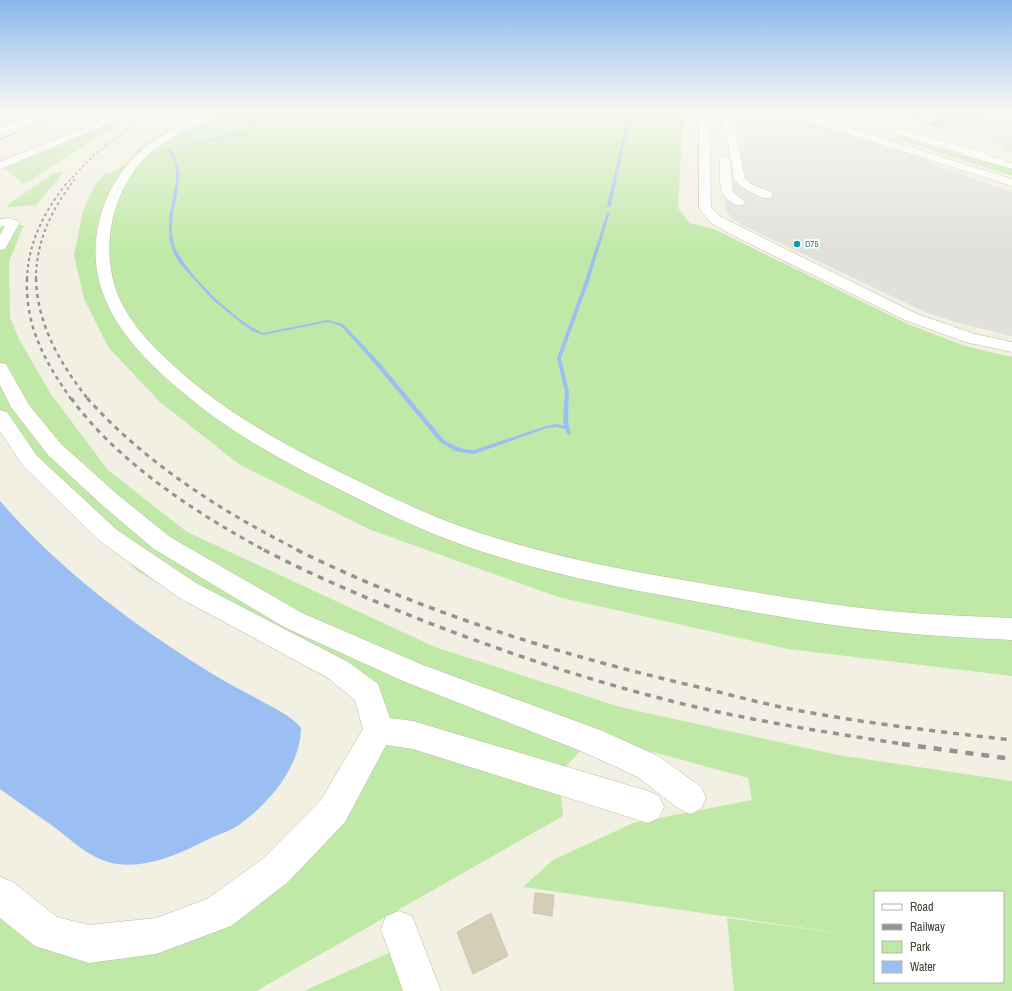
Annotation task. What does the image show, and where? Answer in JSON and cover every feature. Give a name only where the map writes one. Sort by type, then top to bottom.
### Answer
[{"type":"street","points":[[0,166],[21,157]]},
{"type":"street","points":[[140,157],[125,177],[109,208],[102,242],[101,259],[105,279],[111,297],[121,318],[147,350],[204,402],[262,441],[407,514],[480,542],[596,574],[772,606],[893,622],[1012,629]]},
{"type":"street","points":[[704,157],[705,208],[716,220],[739,233],[910,317],[972,338],[1012,347]]},
{"type":"street","points":[[713,157],[715,204],[724,216],[743,228],[918,312],[958,326],[1012,339]]},
{"type":"street","points":[[725,157],[727,192],[729,196],[739,202]]},
{"type":"street","points":[[736,157],[740,180],[747,186],[767,195]]},
{"type":"street","points":[[932,157],[1010,183]]},
{"type":"street","points":[[934,157],[1010,183]]},
{"type":"street","points":[[935,157],[1010,183]]},
{"type":"street","points":[[987,157],[1012,164]]},
{"type":"street","points":[[989,157],[1012,164]]},
{"type":"street","points":[[992,157],[1012,164]]},
{"type":"street","points":[[1002,157],[1012,164]]},
{"type":"street","points":[[908,160],[952,167],[1010,183]]},
{"type":"street","points":[[719,202],[721,198],[720,181],[726,167]]},
{"type":"street","points":[[0,223],[9,222],[13,224],[0,246]]},
{"type":"street","points":[[0,368],[21,407],[55,450],[110,500],[162,543],[293,620],[413,673],[592,741],[649,767],[690,798]]},
{"type":"street","points":[[0,416],[30,461],[109,536],[187,590],[338,670],[368,693],[378,730],[333,811],[276,870],[218,912],[156,936],[89,944],[48,933],[0,895]]},
{"type":"street","points":[[378,730],[413,735],[648,807]]},
{"type":"street","points":[[399,928],[422,991]]},
{"type":"green space","points":[[29,157],[66,157],[24,184],[4,168]]},
{"type":"green space","points":[[131,157],[681,157],[678,208],[690,223],[714,229],[910,325],[965,346],[1012,357],[1012,676],[788,649],[558,597],[371,530],[240,465],[160,402],[108,347],[84,299],[74,255],[83,211],[94,186],[104,174],[119,169]]},
{"type":"green space","points":[[955,157],[970,157],[1012,169],[1012,176]]},
{"type":"green space","points":[[64,172],[36,205],[6,206],[54,173]]},
{"type":"green space","points":[[24,225],[9,261],[10,318],[20,341],[51,394],[108,470],[187,532],[435,647],[620,707],[838,755],[1012,781],[1012,991],[734,991],[727,918],[853,935],[523,887],[553,860],[633,823],[752,800],[748,778],[594,736],[559,774],[563,816],[256,991],[0,991],[0,886],[58,931],[158,927],[291,859],[386,729],[337,684],[137,571],[71,499],[0,411],[0,226]]},
{"type":"green space","points":[[402,947],[412,991],[304,991]]},
{"type":"shaded area","points":[[741,157],[921,157],[943,168],[1012,192],[1012,336],[955,322],[925,312],[742,225],[734,220],[726,211],[724,199],[731,192],[740,167]]},
{"type":"water","points":[[0,501],[46,549],[95,592],[121,612],[148,632],[209,672],[286,715],[301,728],[295,757],[288,772],[280,785],[269,798],[246,820],[231,830],[163,859],[140,864],[117,864],[107,862],[89,854],[50,824],[0,789]]},
{"type":"building","points":[[535,893],[554,895],[552,916],[533,913]]},
{"type":"building","points":[[491,913],[508,956],[473,974],[457,932]]},
{"type":"waterway","points":[[174,157],[178,178],[170,227],[176,254],[202,287],[242,323],[263,334],[328,321],[342,325],[377,363],[442,441],[457,450],[474,452],[546,427],[557,425],[566,428]]},
{"type":"waterway","points":[[609,206],[620,157]]},
{"type":"waterway","points":[[569,433],[566,424],[567,392],[559,358],[587,281],[609,213]]},
{"type":"railway","points":[[65,185],[92,157]]},
{"type":"railway","points":[[70,185],[75,179]]},
{"type":"railway","points":[[27,279],[30,253],[39,228],[44,217],[66,184]]},
{"type":"railway","points":[[36,279],[39,253],[46,229],[63,195],[71,184]]},
{"type":"railway","points":[[27,279],[29,312],[38,342],[52,370],[71,399]]},
{"type":"railway","points":[[36,279],[37,295],[52,343],[68,372],[88,399]]},
{"type":"railway","points":[[71,398],[111,444],[160,485],[213,520],[266,551]]},
{"type":"railway","points":[[87,398],[110,422],[159,465],[214,503],[300,551]]},
{"type":"railway","points":[[297,550],[346,573],[447,614],[498,632],[602,663],[754,701],[827,716],[933,731],[1012,740]]},
{"type":"railway","points":[[266,551],[325,580],[408,615],[582,676],[644,694],[733,715],[907,745]]},
{"type":"railway","points":[[902,744],[907,745]]},
{"type":"railway","points":[[907,745],[1012,759]]},
{"type":"place","name":"D75","points":[[797,244]]}]
